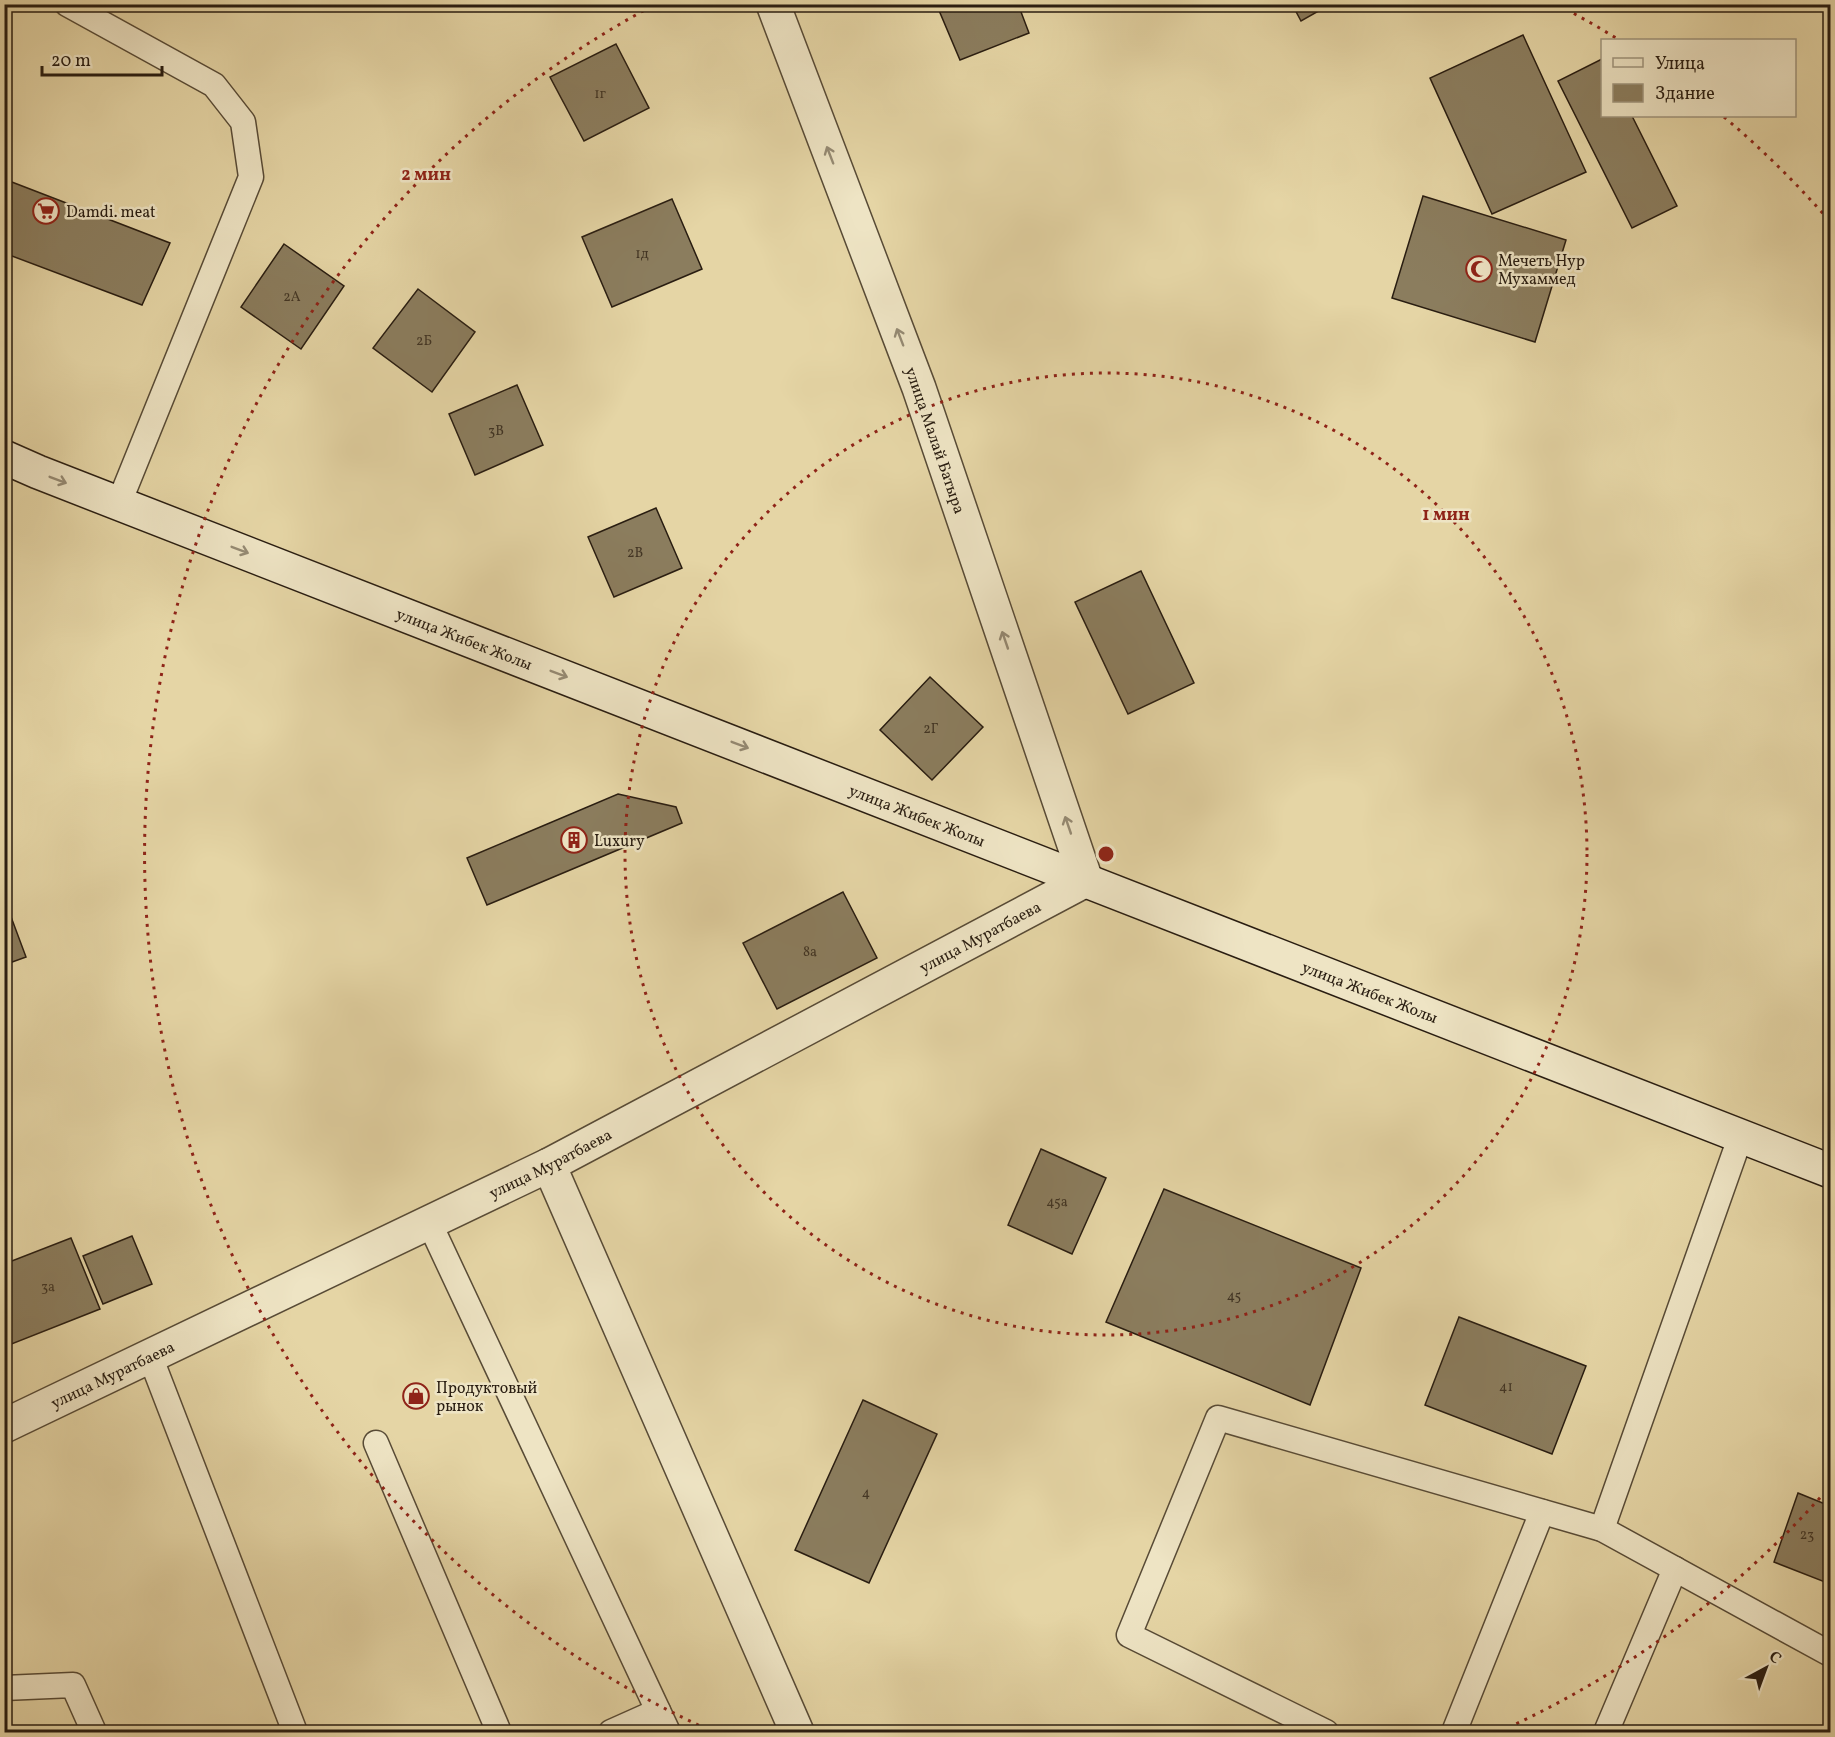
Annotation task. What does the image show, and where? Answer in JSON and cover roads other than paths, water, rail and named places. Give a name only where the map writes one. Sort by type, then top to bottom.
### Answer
[{"type":"street","name":"улица Малай Батыра","points":[[773,4],[919,388],[1086,880]]},
{"type":"street","name":"улица Жибек Жолы","points":[[4,457],[1741,1134],[1830,1171]]},
{"type":"street","name":"улица Муратбаева","points":[[4,1426],[549,1165],[1086,880]]},
{"type":"street","points":[[549,1165],[797,1732]]},
{"type":"lane","points":[[66,4],[214,85],[243,122],[251,177],[119,503]]},
{"type":"lane","points":[[1602,1529],[1741,1134]]},
{"type":"lane","points":[[429,1222],[663,1722],[612,1732]]},
{"type":"lane","points":[[150,1356],[295,1732]]},
{"type":"lane","points":[[1326,1732],[1129,1635],[1218,1418],[1602,1529],[1830,1654]]},
{"type":"lane","points":[[376,1443],[499,1732]]},
{"type":"lane","points":[[1454,1732],[1542,1512]]},
{"type":"lane","points":[[1605,1732],[1675,1569]]},
{"type":"lane","points":[[4,1688],[73,1685],[94,1732]]},
{"type":"place","name":"Damdi. meat","points":[[46,211]]},
{"type":"place","name":"Мечеть Нур Мухаммед","points":[[1479,269]]},
{"type":"place","name":"Luxury","points":[[574,840]]},
{"type":"place","name":"Продуктовый рынок","points":[[416,1396]]}]
